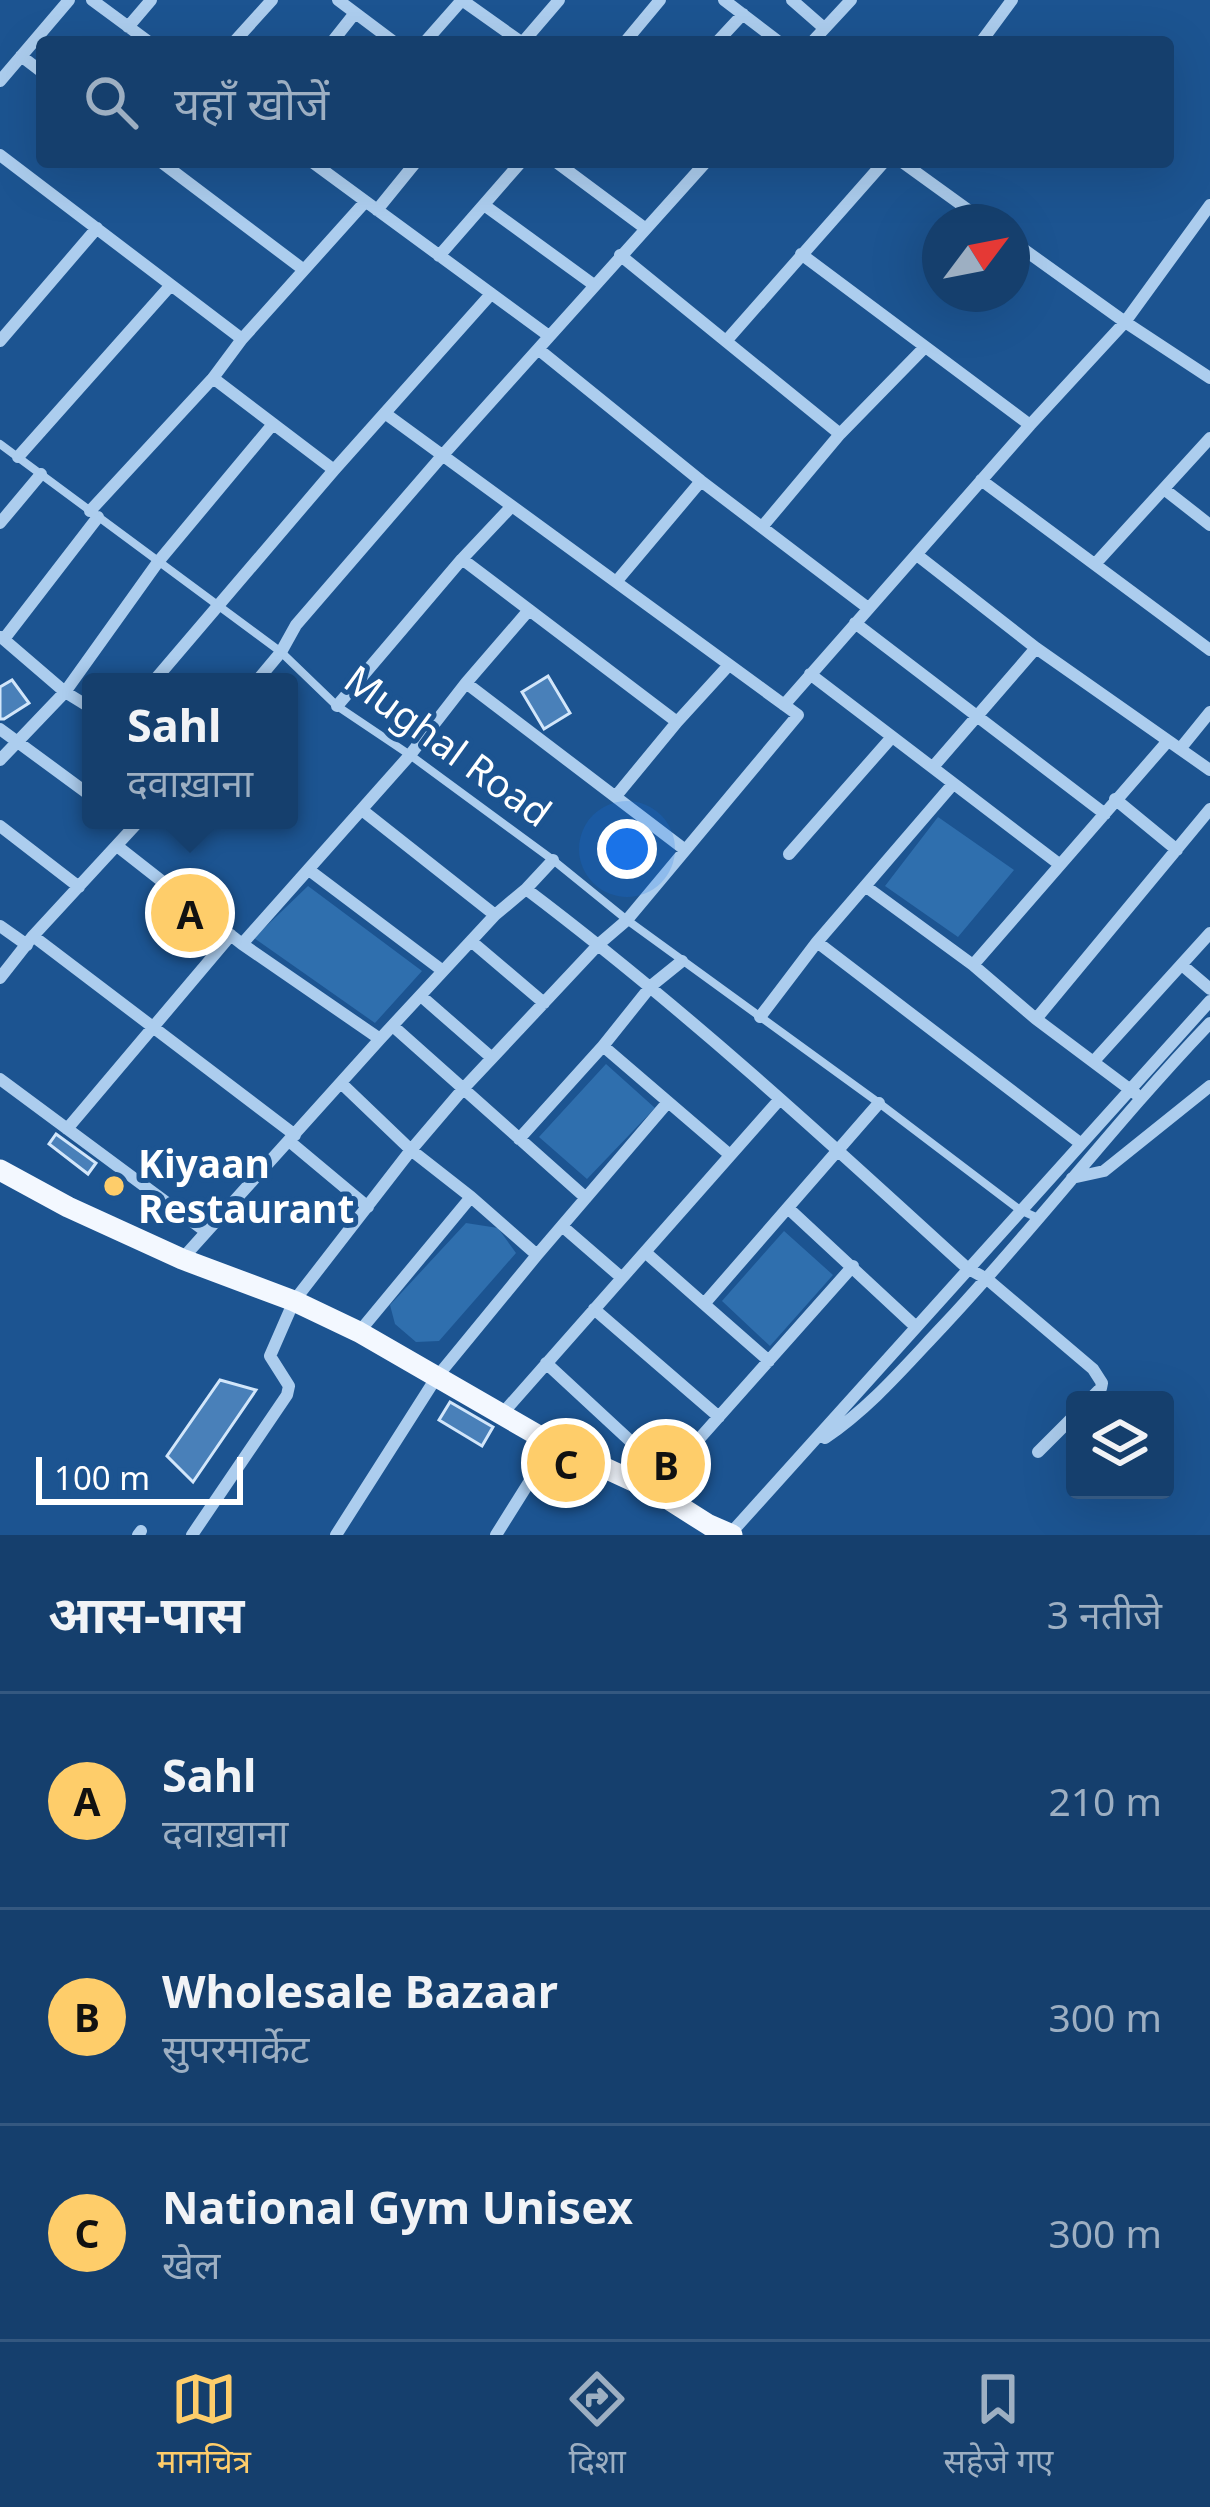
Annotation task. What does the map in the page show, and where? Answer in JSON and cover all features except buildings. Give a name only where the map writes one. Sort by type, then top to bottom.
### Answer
[{"type":"main road","points":[[0,1171],[182,1259],[294,1300],[553,1444],[662,1483],[705,1530],[731,1535]]},
{"type":"street","points":[[38,36],[69,0]]},
{"type":"street","points":[[92,0],[141,36]]},
{"type":"street","points":[[128,27],[151,0]]},
{"type":"street","points":[[239,36],[272,0]]},
{"type":"street","points":[[338,0],[386,36]]},
{"type":"street","points":[[430,36],[462,0],[513,36]]},
{"type":"street","points":[[527,36],[559,0]]},
{"type":"street","points":[[630,36],[660,0]]},
{"type":"street","points":[[724,0],[771,36]]},
{"type":"street","points":[[792,0],[824,28]]},
{"type":"street","points":[[817,36],[851,0]]},
{"type":"street","points":[[985,36],[1012,0]]},
{"type":"street","points":[[337,36],[356,13]]},
{"type":"street","points":[[723,36],[743,14]]},
{"type":"street","points":[[0,81],[36,38]]},
{"type":"street","points":[[21,56],[36,67]]},
{"type":"street","points":[[0,155],[242,339]]},
{"type":"street","points":[[169,168],[304,270]]},
{"type":"street","points":[[324,168],[549,336]]},
{"type":"street","points":[[82,702],[2,638],[94,514],[242,339],[304,270],[410,168]]},
{"type":"street","points":[[439,256],[516,168]]},
{"type":"street","points":[[564,168],[646,230]]},
{"type":"street","points":[[264,673],[296,625],[442,456],[700,168]]},
{"type":"street","points":[[727,340],[879,168]]},
{"type":"street","points":[[910,168],[960,204]]},
{"type":"street","points":[[484,205],[594,285]]},
{"type":"street","points":[[784,704],[1125,322],[1210,205]]},
{"type":"street","points":[[2,334],[97,228]]},
{"type":"street","points":[[801,254],[1030,425]]},
{"type":"street","points":[[1030,254],[1210,378]]},
{"type":"street","points":[[620,255],[839,434]]},
{"type":"street","points":[[19,458],[171,285]]},
{"type":"street","points":[[161,673],[490,294]]},
{"type":"street","points":[[762,527],[839,434],[925,347]]},
{"type":"street","points":[[538,350],[868,608]]},
{"type":"street","points":[[213,378],[334,470]]},
{"type":"street","points":[[192,1535],[287,1394],[289,1386],[270,1356],[294,1300],[463,1089],[627,920],[798,715],[386,414]]},
{"type":"street","points":[[0,760],[65,692],[158,562],[273,424]]},
{"type":"street","points":[[1096,563],[1210,438]]},
{"type":"street","points":[[0,523],[40,474]]},
{"type":"street","points":[[616,582],[701,481]]},
{"type":"street","points":[[981,481],[1210,650]]},
{"type":"street","points":[[1164,489],[1210,525]]},
{"type":"street","points":[[337,706],[512,506]]},
{"type":"street","points":[[917,555],[1036,647],[1210,770]]},
{"type":"street","points":[[462,559],[677,722]]},
{"type":"street","points":[[67,1130],[150,1028],[309,870],[529,610]]},
{"type":"street","points":[[856,623],[1105,814]]},
{"type":"street","points":[[933,767],[1036,647]]},
{"type":"street","points":[[616,796],[729,664]]},
{"type":"street","points":[[810,674],[1059,864]]},
{"type":"street","points":[[466,683],[685,848]]},
{"type":"street","points":[[973,965],[1115,799],[1210,712]]},
{"type":"street","points":[[0,729],[82,789]]},
{"type":"street","points":[[789,854],[892,737]]},
{"type":"street","points":[[760,1017],[817,942],[953,784]]},
{"type":"street","points":[[1115,799],[1178,850]]},
{"type":"street","points":[[1036,1019],[1210,809]]},
{"type":"street","points":[[362,810],[495,915]]},
{"type":"street","points":[[0,826],[79,887]]},
{"type":"street","points":[[0,978],[128,829]]},
{"type":"street","points":[[117,846],[237,939],[380,1039]]},
{"type":"street","points":[[182,1259],[495,915],[553,860]]},
{"type":"street","points":[[309,870],[443,971]]},
{"type":"street","points":[[865,886],[1136,1094]]},
{"type":"street","points":[[526,889],[651,986],[967,1268],[987,1279],[1093,1369],[1102,1383],[1098,1391]]},
{"type":"street","points":[[0,926],[30,941],[150,1028],[292,1138],[368,1207]]},
{"type":"street","points":[[1094,1061],[1210,933]]},
{"type":"street","points":[[471,941],[544,1003]]},
{"type":"street","points":[[817,942],[1080,1143]]},
{"type":"street","points":[[520,1139],[651,986],[682,962]]},
{"type":"street","points":[[1182,965],[1210,989]]},
{"type":"street","points":[[421,996],[492,1058]]},
{"type":"street","points":[[809,1448],[857,1416],[987,1279],[1210,1000]]},
{"type":"street","points":[[731,1535],[1080,1143],[1210,1023]]},
{"type":"street","points":[[394,1027],[586,1198]]},
{"type":"street","points":[[604,1046],[730,1155]]},
{"type":"street","points":[[0,1079],[205,1231]]},
{"type":"street","points":[[341,1084],[411,1150],[537,1255]]},
{"type":"street","points":[[1072,1178],[1104,1171],[1210,1086]]},
{"type":"street","points":[[502,1414],[780,1099]]},
{"type":"street","points":[[336,1535],[436,1378],[668,1102]]},
{"type":"street","points":[[704,1304],[879,1103]]},
{"type":"street","points":[[358,1333],[471,1198]]},
{"type":"street","points":[[789,1209],[916,1327]]},
{"type":"street","points":[[562,1226],[622,1278]]},
{"type":"street","points":[[645,1252],[769,1361]]},
{"type":"street","points":[[546,1364],[662,1483],[853,1266]]},
{"type":"street","points":[[594,1309],[718,1417]]},
{"type":"street","points":[[1038,1452],[1066,1423]]},
{"type":"street","points":[[496,1535],[553,1444]]},
{"type":"lane","name":"Mughal Road","points":[[0,444],[281,652],[337,706],[553,860],[682,962],[1020,1210],[1038,1218]]},
{"type":"shaded area","points":[[938,817],[1014,870],[958,937],[885,886]]},
{"type":"shaded area","points":[[308,886],[422,971],[375,1023],[254,938]]},
{"type":"shaded area","points":[[606,1064],[655,1108],[587,1179],[539,1137]]},
{"type":"shaded area","points":[[466,1223],[498,1228],[516,1253],[439,1341],[416,1342],[395,1324],[390,1305]]},
{"type":"shaded area","points":[[784,1231],[833,1275],[770,1346],[722,1301]]},
{"type":"place","name":"Sahl","points":[[190,913]]},
{"type":"place","name":"Kiyaan Restaurant","points":[[114,1186]]},
{"type":"place","name":"National Gym Unisex","points":[[566,1463]]},
{"type":"place","name":"Wholesale Bazaar","points":[[666,1464]]}]
